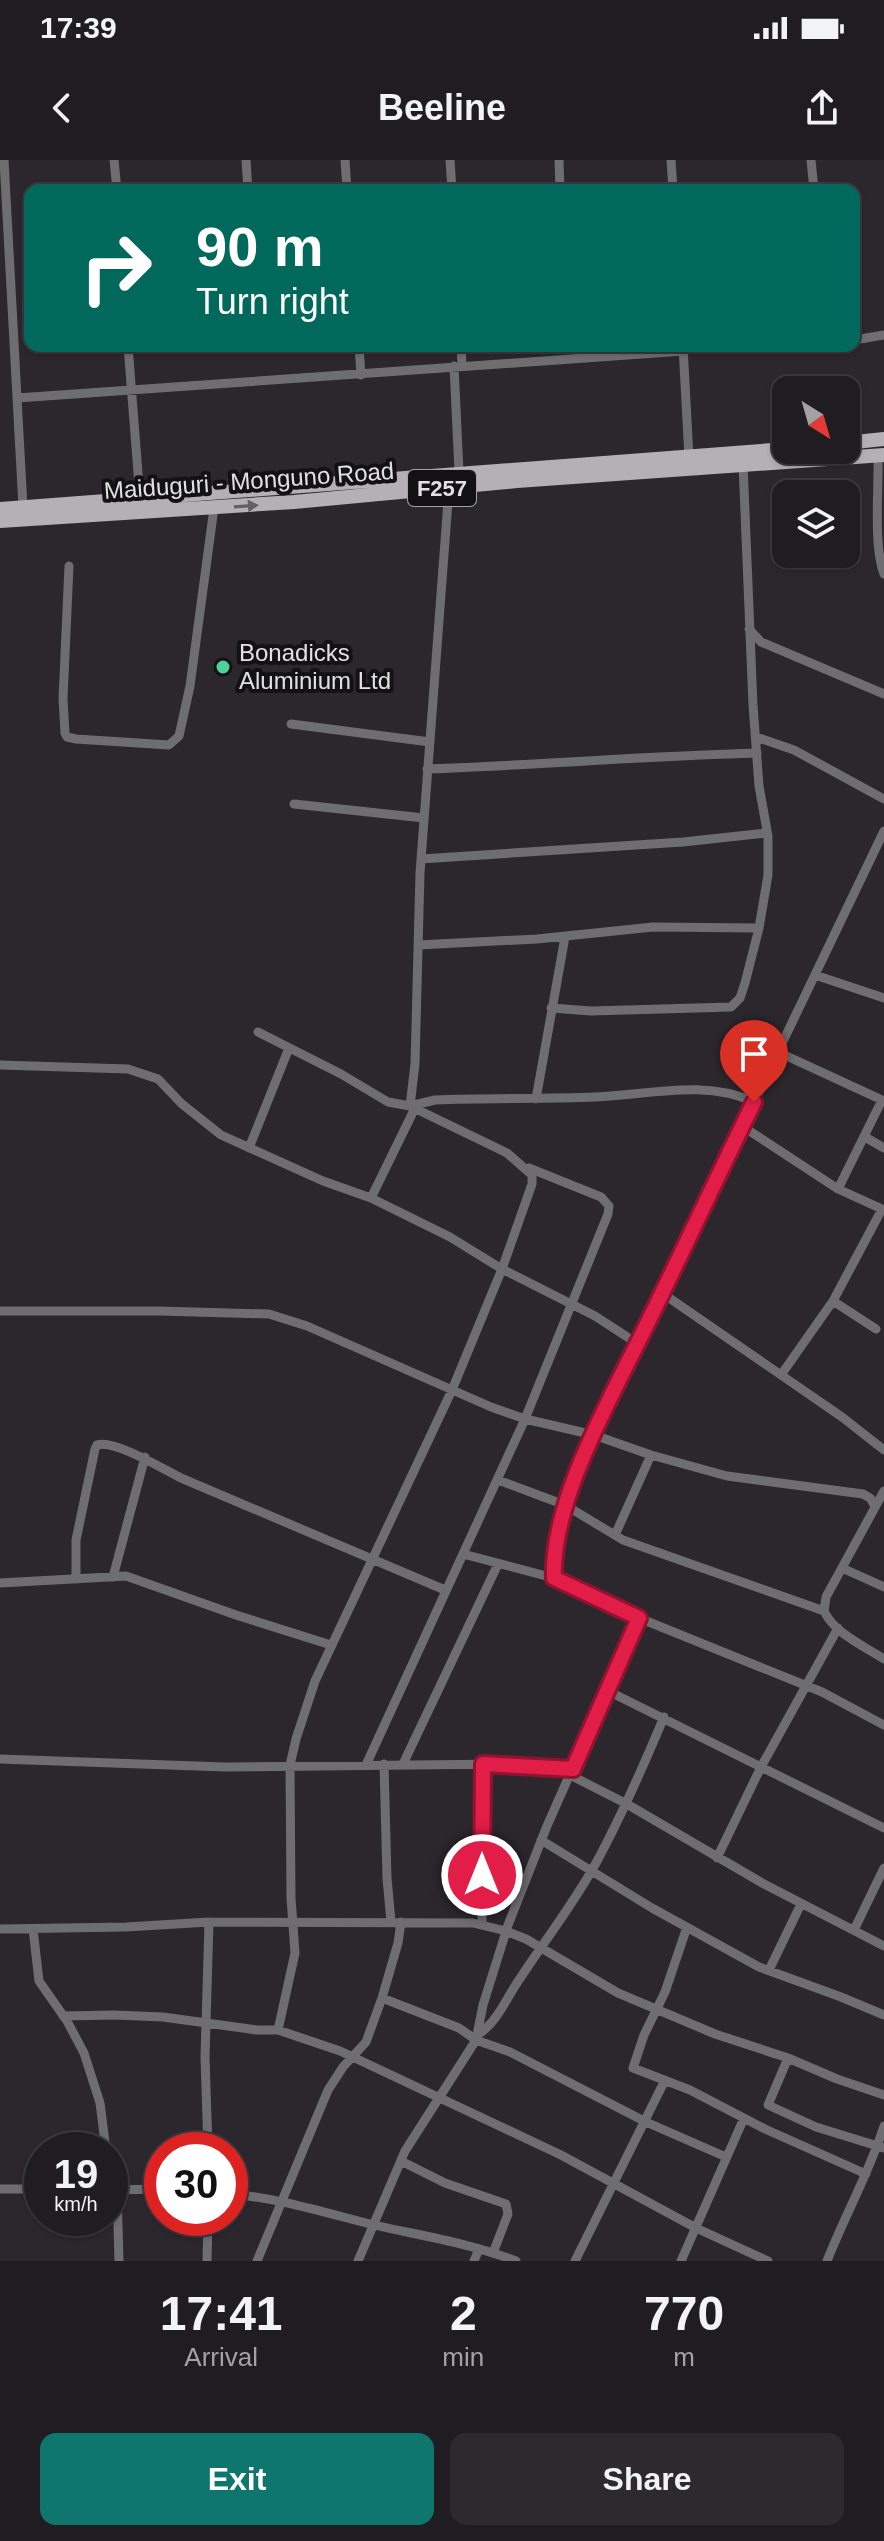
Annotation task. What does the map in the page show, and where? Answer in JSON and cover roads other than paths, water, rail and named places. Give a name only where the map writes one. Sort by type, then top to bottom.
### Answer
[{"type":"main road","points":[[860,442],[884,439]]},
{"type":"main road","name":"Maiduguri - Monguno Road","points":[[0,521],[214,508],[449,488],[772,451]]},
{"type":"main road","name":"Maiduguri - Monguno Road","points":[[0,509],[459,472],[690,462],[743,464],[881,456]]},
{"type":"street","points":[[4,160],[23,507]]},
{"type":"street","points":[[114,160],[116,184]]},
{"type":"street","points":[[246,160],[248,184]]},
{"type":"street","points":[[345,160],[347,184]]},
{"type":"street","points":[[450,160],[452,184]]},
{"type":"street","points":[[559,160],[560,184]]},
{"type":"street","points":[[671,160],[673,184]]},
{"type":"street","points":[[811,160],[813,184]]},
{"type":"street","points":[[860,339],[884,335]]},
{"type":"street","points":[[129,352],[140,498]]},
{"type":"street","points":[[359,352],[361,375]]},
{"type":"street","points":[[459,472],[460,352]]},
{"type":"street","points":[[17,398],[644,352]]},
{"type":"street","points":[[684,352],[690,462]]},
{"type":"street","points":[[881,456],[879,534],[884,574]]},
{"type":"street","points":[[551,1008],[591,1011],[731,1007],[740,998],[759,928],[768,875],[749,629],[743,464]]},
{"type":"street","points":[[371,1198],[413,1107],[421,859],[449,488]]},
{"type":"street","points":[[69,566],[63,699],[67,737],[169,745],[179,736],[185,711],[214,508]]},
{"type":"street","points":[[749,629],[761,642],[884,694]]},
{"type":"street","points":[[291,724],[430,742]]},
{"type":"street","points":[[756,737],[794,750],[884,799]]},
{"type":"street","points":[[427,769],[757,753]]},
{"type":"street","points":[[294,804],[424,818]]},
{"type":"street","points":[[554,1578],[553,1555],[565,1505],[594,1435],[884,831]]},
{"type":"street","points":[[421,859],[683,842],[767,833]]},
{"type":"street","points":[[418,945],[565,937],[653,927],[759,928]]},
{"type":"street","points":[[536,1099],[565,937]]},
{"type":"street","points":[[815,975],[884,998]]},
{"type":"street","points":[[258,1032],[388,1102],[413,1107],[507,1153],[532,1175],[532,1184],[502,1269],[452,1390],[331,1645],[315,1681],[296,1739],[290,1765],[295,1953],[278,2030]]},
{"type":"street","points":[[249,1148],[289,1048]]},
{"type":"street","points":[[778,1052],[882,1100]]},
{"type":"street","points":[[0,1065],[128,1069],[158,1079],[182,1104],[221,1135],[323,1181],[371,1198],[450,1237],[502,1269],[595,1316],[638,1344]]},
{"type":"street","points":[[413,1107],[435,1100],[622,1096],[705,1088],[736,1093],[754,1102]]},
{"type":"street","points":[[838,1189],[865,1137],[884,1089]]},
{"type":"street","points":[[742,1126],[838,1189],[883,1210],[833,1301],[781,1375]]},
{"type":"street","points":[[865,1137],[884,1148]]},
{"type":"street","points":[[366,1765],[525,1419],[609,1206],[601,1197],[525,1167]]},
{"type":"street","points":[[662,1293],[842,1417],[884,1450]]},
{"type":"street","points":[[833,1301],[876,1329]]},
{"type":"street","points":[[0,1311],[269,1314],[307,1326],[525,1419],[594,1435],[727,1476],[863,1494],[875,1506]]},
{"type":"street","points":[[76,1579],[76,1540],[97,1445],[104,1443],[145,1457],[181,1478],[445,1590]]},
{"type":"street","points":[[615,1535],[651,1455]]},
{"type":"street","points":[[113,1577],[145,1457]]},
{"type":"street","points":[[498,1480],[565,1505],[615,1535],[824,1611]]},
{"type":"street","points":[[884,1491],[826,1597],[824,1611],[838,1628],[884,1659]]},
{"type":"street","points":[[463,1554],[554,1578],[639,1618],[807,1686],[884,1725]]},
{"type":"street","points":[[403,1764],[498,1564]]},
{"type":"street","points":[[842,1568],[884,1587]]},
{"type":"street","points":[[0,1583],[126,1576],[331,1645]]},
{"type":"street","points":[[358,2261],[401,2161],[476,2038],[506,1931],[541,1840],[639,1618]]},
{"type":"street","points":[[717,1858],[761,1767],[838,1628]]},
{"type":"street","points":[[608,1691],[884,1828]]},
{"type":"street","points":[[476,2038],[487,2030],[591,1870],[664,1717]]},
{"type":"street","points":[[0,1759],[225,1767],[483,1764],[571,1772],[717,1858],[884,1946]]},
{"type":"street","points":[[257,2261],[328,2090],[366,2042],[398,1943],[387,1878],[384,1764]]},
{"type":"street","points":[[482,1925],[483,1764]]},
{"type":"street","points":[[541,1840],[687,1927],[769,1970],[884,2015]]},
{"type":"street","points":[[854,1930],[884,1868]]},
{"type":"street","points":[[769,1970],[801,1904]]},
{"type":"street","points":[[207,2132],[205,2057],[209,1922]]},
{"type":"street","points":[[0,1929],[209,1922],[473,1923],[506,1931],[543,1947],[618,1993],[715,2034],[884,2095]]},
{"type":"street","points":[[687,1927],[658,2009],[632,2065],[635,2070],[665,2080],[866,2174]]},
{"type":"street","points":[[33,1929],[39,1981],[84,2053],[100,2103],[104,2132]]},
{"type":"street","points":[[382,1998],[459,2028],[646,2122],[726,2157]]},
{"type":"street","points":[[63,2016],[115,2015],[278,2030],[353,2057],[410,2085],[441,2096],[561,2155],[696,2228],[768,2261]]},
{"type":"street","points":[[788,2058],[768,2105],[816,2127],[881,2147]]},
{"type":"street","points":[[575,2261],[665,2080]]},
{"type":"street","points":[[681,2261],[744,2118]]},
{"type":"street","points":[[827,2261],[843,2221],[881,2147],[884,2126]]},
{"type":"street","points":[[401,2161],[445,2183],[506,2204],[508,2214],[493,2253]]},
{"type":"street","points":[[0,2189],[24,2189]]},
{"type":"street","points":[[248,2197],[436,2237],[516,2261]]},
{"type":"street","points":[[117,2236],[119,2261]]},
{"type":"street","points":[[207,2261],[208,2236]]},
{"type":"street","points":[[474,2261],[479,2249]]},
{"type":"place","name":"Bonadicks Aluminium Ltd","points":[[223,667]]}]
